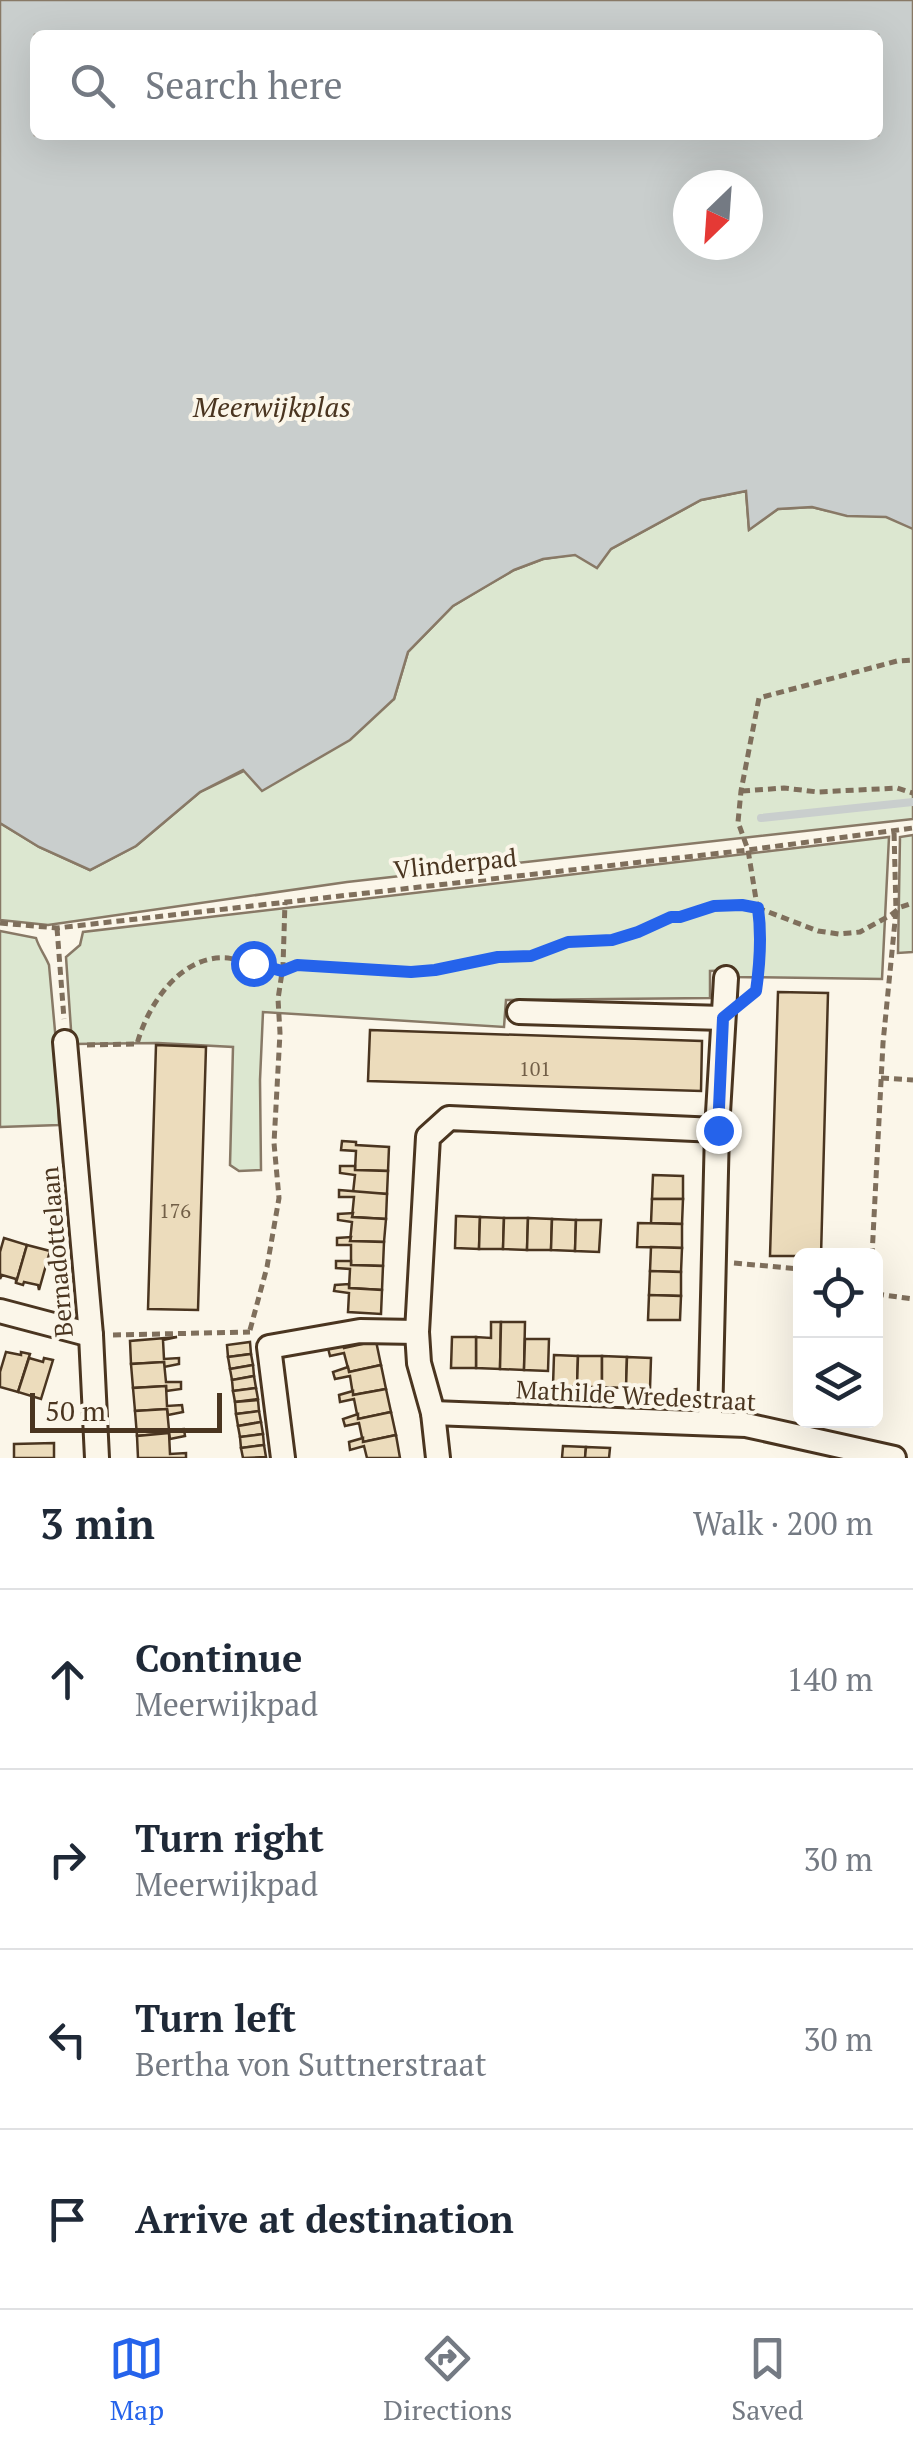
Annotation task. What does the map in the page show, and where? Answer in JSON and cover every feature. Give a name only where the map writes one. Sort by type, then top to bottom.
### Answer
[{"type":"street","points":[[710,1422],[726,978]]},
{"type":"street","points":[[519,1012],[723,1018]]},
{"type":"street","name":"Bernadottelaan","points":[[66,1044],[91,1336],[97,1458]]},
{"type":"street","points":[[438,1458],[417,1332],[428,1136],[450,1118],[718,1130]]},
{"type":"street","points":[[0,1311],[91,1336]]},
{"type":"street","points":[[283,1458],[259,1340],[360,1331],[417,1332]]},
{"type":"street","name":"Mathilde Wredestraat","points":[[432,1413],[746,1425],[894,1458]]},
{"type":"path","points":[[723,1018],[756,991],[761,959],[758,908],[748,850],[738,822],[759,698],[913,660]]},
{"type":"path","points":[[741,791],[897,788],[913,792]]},
{"type":"path","name":"Vlinderpad","points":[[0,922],[57,928],[913,828]]},
{"type":"path","points":[[872,1248],[881,1078],[896,911],[894,830]]},
{"type":"path","points":[[91,1336],[259,1340],[279,1198],[274,1143],[285,902]]},
{"type":"path","points":[[57,928],[66,1044],[137,1044],[157,999],[176,978],[203,961],[229,958],[282,971],[297,965],[411,972],[498,957],[531,956],[568,942],[612,940],[671,917],[714,906],[758,908],[839,934],[860,932],[913,903]]},
{"type":"path","points":[[881,1078],[913,1080]]},
{"type":"path","points":[[715,1262],[793,1268]]},
{"type":"path","points":[[883,1295],[913,1300]]},
{"type":"green space","points":[[746,491],[749,529],[778,509],[812,507],[828,511],[847,507],[913,521],[913,819],[347,882],[48,925],[0,920],[0,823],[39,847],[90,870],[136,846],[200,792],[394,699],[408,652],[453,606],[488,585],[543,559],[611,549],[701,500]]},
{"type":"green space","points":[[913,835],[913,952],[898,953],[900,837]]},
{"type":"green space","points":[[889,837],[882,979],[735,977],[735,970],[710,971],[710,998],[506,1000],[504,1027],[263,1012],[261,1170],[239,1171],[230,1165],[233,1047],[72,1044],[66,957],[80,945],[83,932]]},
{"type":"green space","points":[[0,931],[36,938],[49,965],[59,1125],[0,1127]]},
{"type":"water","name":"Meerwijkplas","points":[[0,0],[913,0],[913,529],[886,517],[847,516],[812,507],[778,509],[749,530],[746,491],[701,500],[611,549],[597,568],[575,555],[543,559],[514,570],[453,606],[408,652],[394,699],[350,740],[262,791],[243,770],[200,792],[136,846],[90,870],[39,847],[0,823]]},
{"type":"building","points":[[778,992],[828,993],[821,1248],[793,1248],[793,1256],[770,1256]]},
{"type":"building","points":[[370,1030],[702,1041],[701,1091],[368,1081]]},
{"type":"building","points":[[156,1045],[206,1047],[198,1310],[148,1309]]},
{"type":"building","points":[[342,1141],[389,1147],[388,1171],[355,1170],[356,1151],[341,1150]]},
{"type":"building","points":[[340,1166],[388,1171],[387,1194],[353,1193],[355,1175],[340,1173]]},
{"type":"building","points":[[653,1175],[683,1176],[683,1199],[652,1199]]},
{"type":"building","points":[[339,1190],[387,1194],[386,1219],[352,1217],[354,1197],[339,1197]]},
{"type":"building","points":[[652,1199],[683,1199],[682,1224],[651,1223]]},
{"type":"building","points":[[353,1213],[352,1217],[386,1219],[384,1242],[350,1241],[352,1222],[338,1220],[338,1214]]},
{"type":"building","points":[[456,1216],[480,1217],[479,1249],[455,1248]]},
{"type":"building","points":[[480,1217],[504,1218],[503,1249],[479,1249]]},
{"type":"building","points":[[504,1218],[528,1218],[527,1250],[503,1249]]},
{"type":"building","points":[[528,1218],[552,1219],[551,1250],[527,1250]]},
{"type":"building","points":[[552,1219],[576,1220],[575,1251],[551,1250]]},
{"type":"building","points":[[576,1220],[601,1220],[599,1252],[575,1251]]},
{"type":"building","points":[[638,1223],[682,1224],[682,1248],[637,1247]]},
{"type":"building","points":[[351,1237],[350,1241],[384,1242],[383,1266],[351,1265],[351,1245],[337,1245],[337,1238]]},
{"type":"building","points":[[4,1238],[27,1245],[16,1283],[16,1279],[2,1275],[0,1279]]},
{"type":"building","points":[[27,1245],[50,1251],[39,1290],[38,1285],[16,1283]]},
{"type":"building","points":[[651,1247],[682,1248],[681,1272],[650,1271]]},
{"type":"building","points":[[336,1261],[383,1266],[382,1290],[349,1288],[350,1269],[336,1268]]},
{"type":"building","points":[[650,1271],[681,1272],[681,1296],[649,1295]]},
{"type":"building","points":[[349,1284],[349,1288],[382,1290],[381,1314],[348,1312],[349,1293],[334,1291],[335,1285]]},
{"type":"building","points":[[649,1295],[681,1296],[680,1320],[648,1320]]},
{"type":"building","points":[[491,1322],[501,1322],[500,1369],[476,1368],[476,1337],[491,1338]]},
{"type":"building","points":[[501,1322],[525,1322],[524,1370],[500,1369]]},
{"type":"building","points":[[177,1337],[163,1340],[164,1359],[179,1358],[179,1364],[131,1364],[130,1341]]},
{"type":"building","points":[[452,1337],[476,1337],[476,1368],[451,1368]]},
{"type":"building","points":[[525,1339],[549,1339],[548,1371],[524,1370]]},
{"type":"building","points":[[376,1341],[381,1365],[349,1372],[344,1353],[330,1356],[328,1348],[343,1344],[344,1348]]},
{"type":"building","points":[[250,1342],[251,1354],[228,1357],[227,1345]]},
{"type":"building","points":[[6,1352],[30,1354],[18,1392],[0,1387]]},
{"type":"building","points":[[251,1354],[253,1365],[230,1369],[228,1357]]},
{"type":"building","points":[[554,1355],[578,1356],[577,1387],[553,1386]]},
{"type":"building","points":[[578,1356],[602,1356],[602,1387],[577,1387]]},
{"type":"building","points":[[602,1356],[627,1357],[626,1388],[602,1387]]},
{"type":"building","points":[[627,1357],[651,1358],[650,1389],[626,1388]]},
{"type":"building","points":[[29,1358],[53,1360],[41,1399],[18,1392]]},
{"type":"building","points":[[164,1362],[166,1382],[181,1382],[181,1389],[133,1388],[131,1364]]},
{"type":"building","points":[[253,1365],[254,1376],[232,1380],[230,1369]]},
{"type":"building","points":[[381,1365],[386,1389],[353,1395],[350,1376],[335,1379],[333,1372],[348,1367],[349,1372]]},
{"type":"building","points":[[254,1376],[256,1388],[233,1391],[232,1380]]},
{"type":"building","points":[[166,1386],[167,1406],[182,1405],[183,1412],[168,1415],[167,1409],[135,1411],[133,1388]]},
{"type":"building","points":[[256,1388],[258,1399],[235,1402],[233,1391]]},
{"type":"building","points":[[386,1389],[391,1412],[358,1419],[354,1399],[340,1402],[339,1395],[353,1391],[353,1395]]},
{"type":"building","points":[[258,1400],[259,1411],[236,1414],[235,1402]]},
{"type":"building","points":[[167,1409],[169,1430],[184,1429],[185,1436],[137,1436],[135,1411]]},
{"type":"building","points":[[259,1411],[261,1422],[238,1426],[236,1414]]},
{"type":"building","points":[[391,1412],[396,1435],[363,1442],[359,1423],[345,1426],[343,1419],[358,1414],[358,1419]]},
{"type":"building","points":[[261,1422],[263,1434],[240,1437],[238,1426]]},
{"type":"building","points":[[169,1433],[170,1454],[186,1453],[186,1458],[138,1458],[137,1436]]},
{"type":"building","points":[[263,1434],[264,1445],[241,1448],[240,1437]]},
{"type":"building","points":[[396,1435],[400,1458],[367,1458],[364,1446],[350,1450],[349,1442]]},
{"type":"building","points":[[54,1443],[54,1458],[14,1458],[14,1444]]},
{"type":"building","points":[[264,1445],[266,1457],[243,1458],[241,1448]]},
{"type":"building","points":[[563,1446],[586,1447],[585,1458],[562,1458]]},
{"type":"building","points":[[586,1447],[610,1448],[609,1458],[585,1458]]},
{"type":"waterway","points":[[761,818],[913,802]]},
{"type":"route","points":[[253,963],[282,971],[297,965],[435,970],[498,957],[531,956],[568,942],[612,940],[671,917],[714,906],[758,908],[761,959],[756,991],[723,1018],[718,1130]]}]
